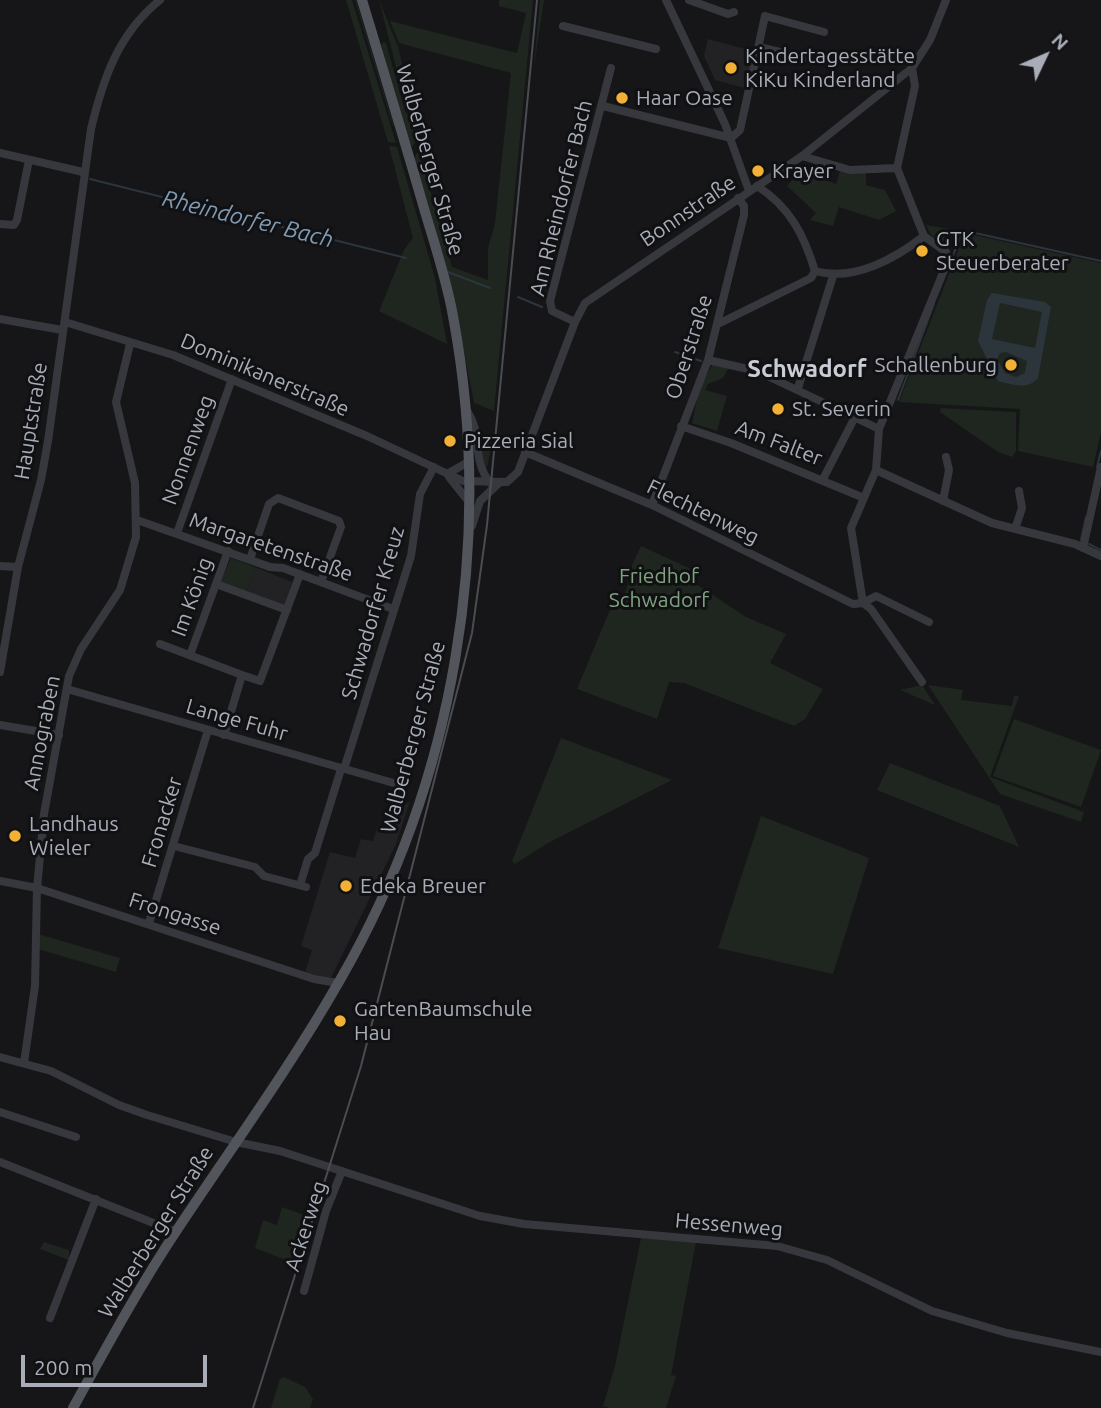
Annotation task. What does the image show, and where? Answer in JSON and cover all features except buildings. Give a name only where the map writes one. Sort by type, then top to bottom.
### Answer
[{"type":"main road","name":"Walberberger Straße","points":[[73,1408],[176,1232],[338,983],[391,878],[421,793],[460,639],[476,503],[471,482],[468,412],[453,311],[362,0]]},
{"type":"street","name":"Hauptstraße","points":[[0,672],[18,567],[42,478],[83,172],[99,93],[111,62],[137,22],[160,0]]},
{"type":"street","points":[[666,0],[732,138],[753,189],[796,222],[805,238],[815,271],[811,278],[718,324]]},
{"type":"street","points":[[689,0],[728,14],[734,12]]},
{"type":"street","name":"Bonnstraße","points":[[476,503],[495,483],[515,477],[575,321],[585,303],[803,156],[912,68],[930,40],[946,0]]},
{"type":"street","points":[[732,138],[740,130],[765,16],[824,32]]},
{"type":"street","points":[[563,26],[656,49]]},
{"type":"street","points":[[759,47],[805,58]]},
{"type":"street","name":"Am Rheindorfer Bach","points":[[575,321],[552,310],[550,301],[603,107],[611,68]]},
{"type":"street","points":[[912,68],[915,86],[897,168],[925,236],[946,252],[947,264],[879,429],[876,470],[851,528],[851,540],[863,603],[871,609],[922,682]]},
{"type":"street","points":[[603,107],[732,138]]},
{"type":"street","points":[[0,153],[83,172]]},
{"type":"street","points":[[803,156],[850,170],[897,168]]},
{"type":"street","points":[[0,223],[8,226],[17,220],[29,160]]},
{"type":"street","name":"Oberstraße","points":[[652,505],[708,359],[718,324],[744,215],[744,206],[738,198]]},
{"type":"street","points":[[815,271],[833,276],[871,266],[925,236]]},
{"type":"street","points":[[798,388],[833,276]]},
{"type":"street","name":"Dominikanerstraße","points":[[0,319],[64,326],[158,350],[471,482]]},
{"type":"street","name":"Annograben","points":[[24,1063],[35,986],[37,888],[44,814],[67,689],[76,657],[126,577],[132,558],[137,520],[135,483],[116,402],[130,344]]},
{"type":"street","points":[[708,359],[757,371],[798,388],[879,429]]},
{"type":"street","name":"Nonnenweg","points":[[177,533],[232,379]]},
{"type":"street","points":[[468,412],[475,424],[477,461],[495,483]]},
{"type":"street","points":[[823,479],[855,417]]},
{"type":"street","name":"Am Falter","points":[[681,426],[823,479],[864,498]]},
{"type":"street","name":"Flechtenweg","points":[[525,452],[652,505],[853,604],[863,603],[876,596],[929,622]]},
{"type":"street","points":[[943,501],[949,470],[946,457]]},
{"type":"street","points":[[447,474],[470,461]]},
{"type":"street","name":"Schwadorfer Kreuz","points":[[174,846],[255,867],[264,876],[303,886],[308,859],[316,853],[411,556],[420,494],[434,467]]},
{"type":"street","points":[[1083,548],[1101,467]]},
{"type":"street","points":[[876,470],[992,523],[1083,548],[1101,556]]},
{"type":"street","name":"Dominikanerstraße","points":[[447,474],[476,503]]},
{"type":"street","points":[[471,482],[495,483]]},
{"type":"street","points":[[1015,529],[1022,508],[1019,491]]},
{"type":"street","points":[[250,559],[269,504],[278,498],[339,521],[341,527],[321,582]]},
{"type":"street","name":"Margaretenstraße","points":[[137,520],[393,609]]},
{"type":"street","name":"Im König","points":[[190,655],[228,551]]},
{"type":"street","points":[[0,566],[18,567]]},
{"type":"street","points":[[224,735],[242,675],[260,681],[300,575]]},
{"type":"street","points":[[216,584],[287,610]]},
{"type":"street","name":"Im König","points":[[160,643],[242,675]]},
{"type":"street","name":"Lange Fuhr","points":[[67,689],[397,784]]},
{"type":"street","points":[[0,725],[59,734]]},
{"type":"street","name":"Fronacker","points":[[149,923],[208,730]]},
{"type":"street","name":"Frongasse","points":[[0,881],[37,888],[314,979],[338,983]]},
{"type":"street","name":"Hessenweg","points":[[0,1057],[51,1071],[118,1105],[236,1142],[280,1151],[480,1216],[524,1224],[755,1243],[803,1251],[932,1311],[1007,1333],[1101,1352]]},
{"type":"street","points":[[0,1112],[76,1137]]},
{"type":"street","points":[[0,1162],[176,1232]]},
{"type":"street","name":"Ackerweg","points":[[304,1291],[326,1211],[342,1171]]},
{"type":"street","points":[[50,1318],[96,1199]]},
{"type":"shaded area","name":"Kindertagesstätte KiKu Kinderland","points":[[708,39],[756,52],[748,89],[715,80],[704,56]]},
{"type":"shaded area","points":[[992,293],[1045,302],[1051,307],[1038,378],[1034,382],[1019,386],[998,381],[978,341],[987,300]],"holes":[[[1000,303],[1042,312],[1035,348],[992,339]],[[1006,352],[1027,361],[1025,373],[1016,377],[1005,373],[997,359],[1000,353]]]},
{"type":"shaded area","points":[[255,567],[292,582],[284,606],[246,593]]},
{"type":"shaded area","points":[[410,801],[396,844],[331,978],[305,973],[312,950],[301,946],[330,852],[355,858],[361,839],[373,841],[378,825],[384,827],[387,820]]},
{"type":"green space","points":[[346,0],[352,0],[396,143],[388,142]]},
{"type":"green space","points":[[356,0],[394,126],[393,126]]},
{"type":"green space","points":[[379,0],[398,47],[414,111],[427,126],[427,145],[421,158],[452,267],[488,280],[488,248],[495,223],[511,73],[399,43],[390,21],[517,53],[526,13],[499,6],[499,0],[533,0],[494,411],[474,403],[455,304],[414,160],[425,133],[404,98]]},
{"type":"green space","points":[[540,0],[544,0],[534,67]]},
{"type":"green space","points":[[386,43],[405,111],[420,134],[413,146],[409,145],[381,45]]},
{"type":"green space","points":[[389,146],[397,147],[435,278],[447,344],[379,311],[404,250],[413,238]]},
{"type":"green space","points":[[813,163],[826,167],[823,179],[836,184],[840,171],[866,171],[866,185],[885,190],[896,211],[879,220],[839,207],[833,226],[810,220],[816,213],[787,186],[794,178],[807,184]]},
{"type":"green space","points":[[926,225],[956,230],[945,241],[933,236]]},
{"type":"green space","points":[[965,233],[1101,263],[1101,432],[1093,467],[1018,451],[1020,409],[899,402]]},
{"type":"green space","points":[[713,364],[729,367],[723,378],[708,384],[705,390],[727,396],[717,431],[692,423],[700,385]]},
{"type":"green space","points":[[941,408],[1016,412],[1016,451],[1012,457],[998,452],[940,412]]},
{"type":"green space","points":[[482,440],[493,440],[487,467],[482,464]]},
{"type":"green space","name":"Friedhof Schwadorf","points":[[641,546],[691,569],[687,578],[746,617],[786,634],[770,663],[823,689],[805,719],[794,726],[684,683],[669,682],[657,719],[577,689],[614,600],[621,602],[631,578],[627,576]]},
{"type":"green space","points":[[231,558],[255,567],[246,593],[220,583]]},
{"type":"green space","points":[[922,685],[935,705],[900,690]]},
{"type":"green space","points":[[928,685],[963,690],[961,700],[1012,706],[1014,696],[1019,696],[990,777],[1084,812],[1081,822],[1000,794]]},
{"type":"green space","points":[[1014,719],[1101,750],[1081,807],[993,776]]},
{"type":"green space","points":[[561,738],[672,780],[548,843],[515,864],[512,861]]},
{"type":"green space","points":[[890,763],[1000,806],[1019,847],[877,790]]},
{"type":"green space","points":[[761,816],[869,858],[833,974],[718,948]]},
{"type":"green space","points":[[38,934],[120,958],[116,972],[38,949]]},
{"type":"green space","points":[[282,1207],[307,1216],[291,1262],[255,1248],[263,1220],[277,1225]]},
{"type":"green space","points":[[641,1238],[696,1242],[671,1375],[676,1376],[666,1408],[610,1408],[603,1406],[615,1366]]},
{"type":"green space","points":[[44,1242],[69,1250],[69,1260],[40,1249]]},
{"type":"green space","points":[[284,1377],[305,1387],[313,1399],[310,1408],[271,1408],[280,1379]]},
{"type":"waterway","name":"Rheindorfer Bach","points":[[90,179],[406,258]]},
{"type":"waterway","points":[[950,263],[961,235],[966,231],[1101,261]]},
{"type":"waterway","points":[[448,272],[490,288]]},
{"type":"waterway","points":[[518,297],[542,307]]},
{"type":"waterway","points":[[898,400],[934,304]]},
{"type":"waterway","points":[[675,352],[701,361]]},
{"type":"waterway","points":[[1097,467],[1101,451]]},
{"type":"waterway","points":[[1081,540],[1086,517]]},
{"type":"waterway","points":[[1089,544],[1101,550]]},
{"type":"tram line","points":[[253,1408],[361,1066],[472,633],[487,525],[537,0]]},
{"type":"place","name":"Kindertagesstätte KiKu Kinderland","points":[[731,68]]},
{"type":"place","name":"Haar Oase","points":[[622,98]]},
{"type":"place","name":"Krayer","points":[[758,171]]},
{"type":"place","name":"GTK Steuerberater","points":[[922,251]]},
{"type":"place","name":"Schallenburg","points":[[1011,365]]},
{"type":"place","name":"St. Severin","points":[[778,409]]},
{"type":"place","name":"Pizzeria Sial","points":[[450,441]]},
{"type":"place","name":"Landhaus Wieler","points":[[15,836]]},
{"type":"place","name":"Edeka Breuer","points":[[346,886]]},
{"type":"place","name":"GartenBaumschule Hau","points":[[340,1021]]},
{"type":"district","name":"Schwadorf","points":[[807,369]]}]
